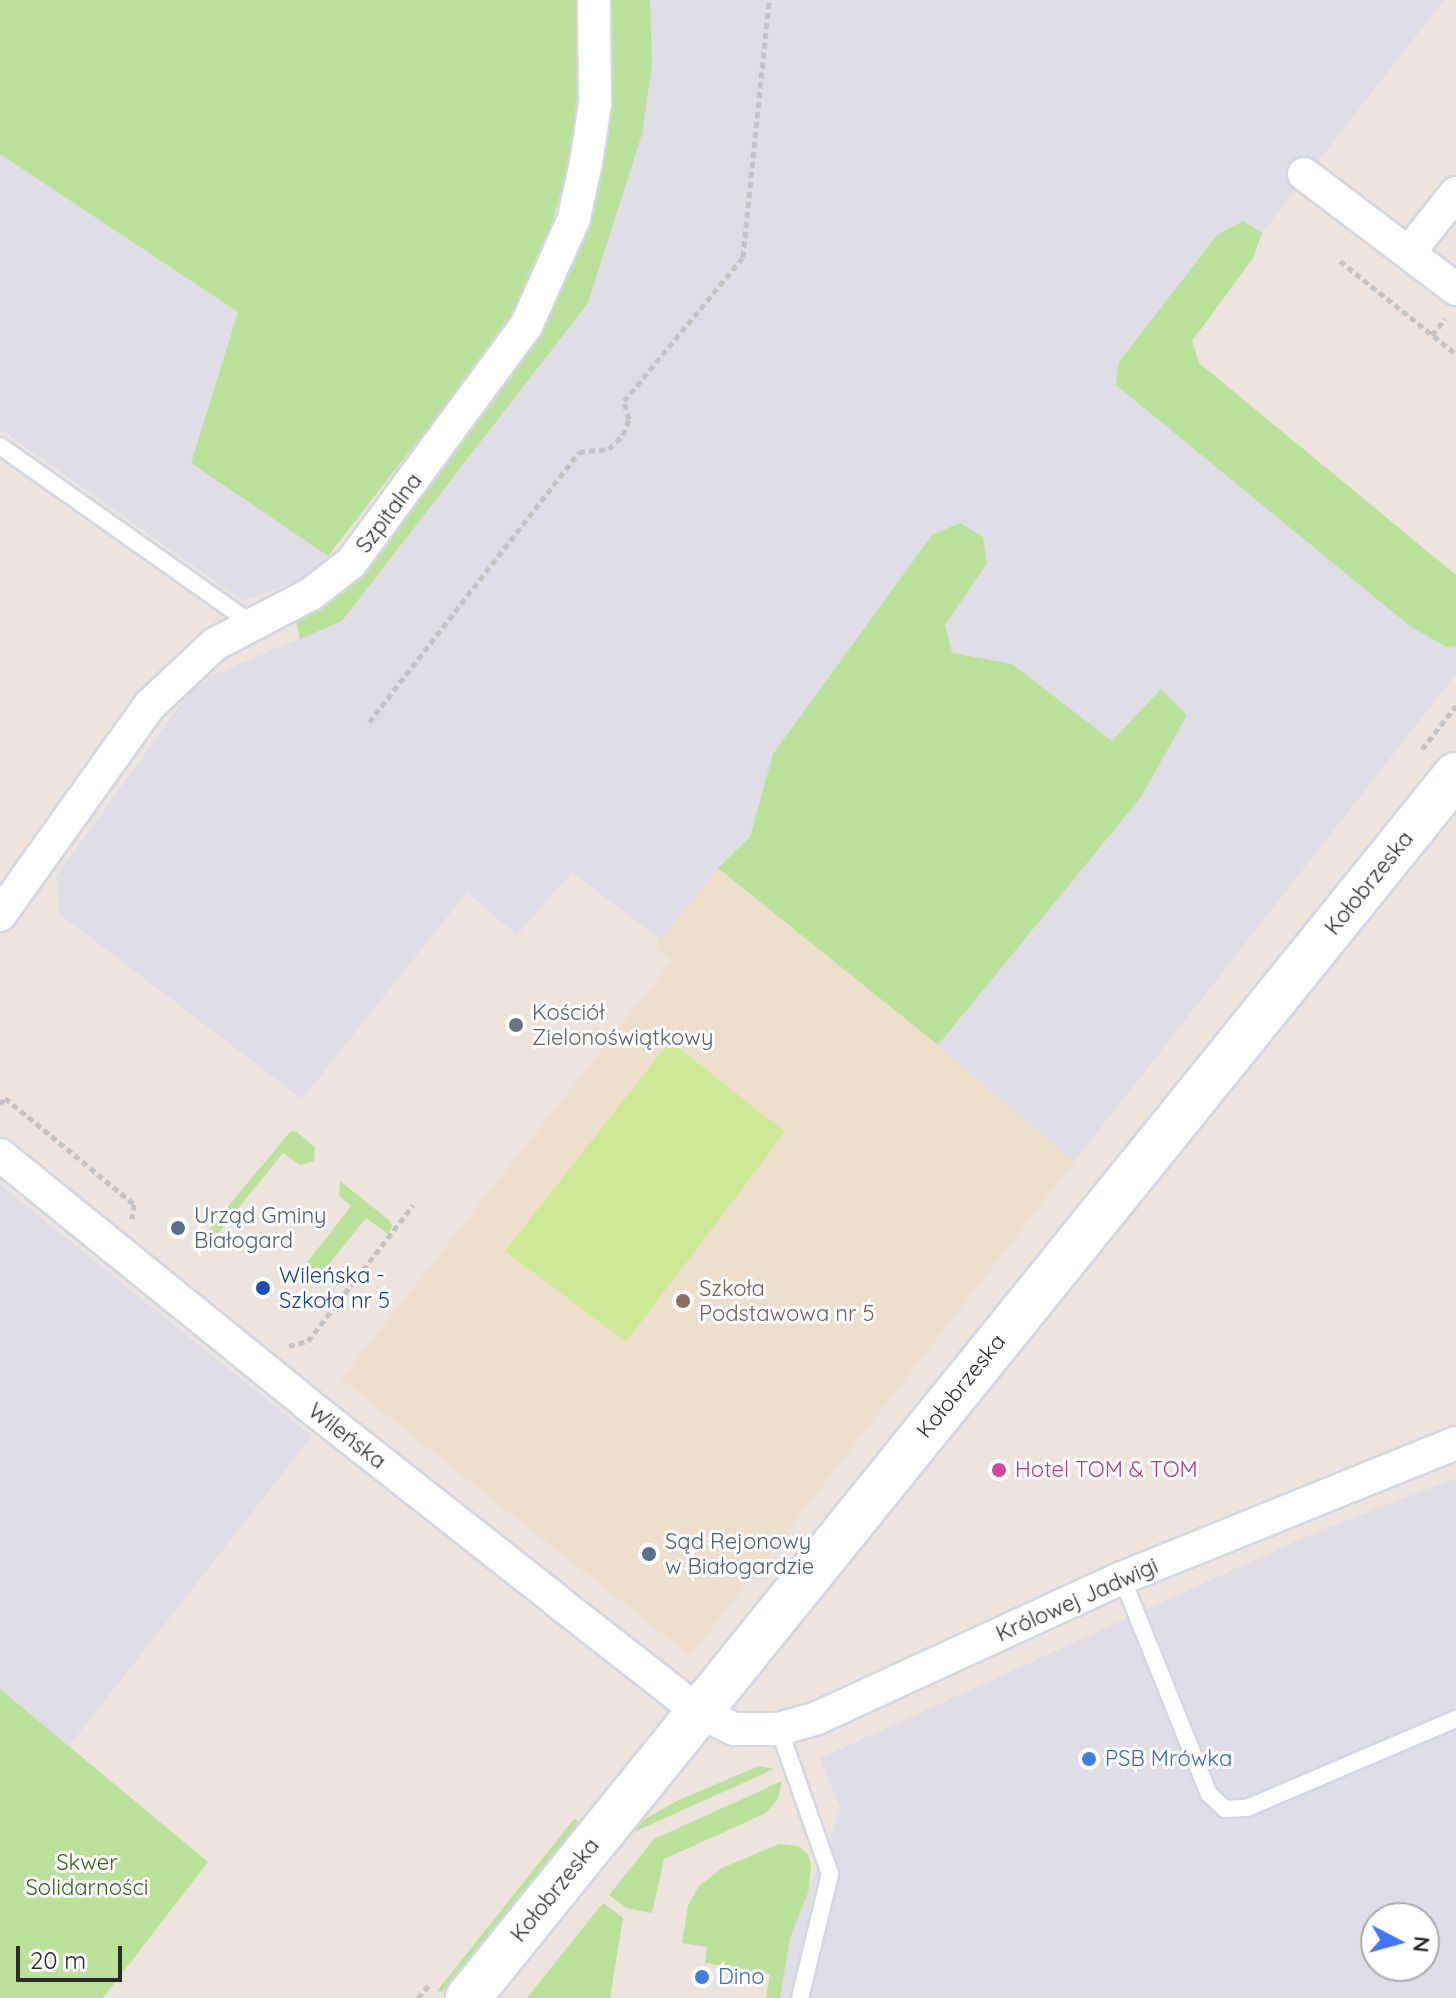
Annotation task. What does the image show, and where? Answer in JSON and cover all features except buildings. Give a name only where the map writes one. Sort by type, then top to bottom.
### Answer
[{"type":"main road","name":"Kołobrzeska","points":[[468,1998],[1456,775]]},
{"type":"street","name":"Szpitalna","points":[[0,915],[150,705],[215,644],[311,594],[351,563],[526,326],[574,218],[586,162],[595,104],[594,0]]},
{"type":"street","points":[[1304,174],[1410,251],[1456,289]]},
{"type":"street","points":[[1410,251],[1456,193]]},
{"type":"street","name":"Wileńska","points":[[0,1155],[307,1404],[699,1712]]},
{"type":"street","name":"Królowej Jadwigi","points":[[699,1712],[734,1729],[779,1729],[815,1719],[1122,1578],[1456,1443]]},
{"type":"lane","points":[[0,446],[252,624]]},
{"type":"lane","points":[[1122,1578],[1209,1794],[1225,1809],[1247,1808],[1456,1719]]},
{"type":"lane","points":[[779,1729],[830,1874],[800,1998]]},
{"type":"path","points":[[369,722],[579,452],[609,449],[623,435],[629,419],[624,401],[743,257],[769,0]]},
{"type":"path","points":[[1340,261],[1456,354]]},
{"type":"path","points":[[0,1104],[5,1098],[134,1204],[131,1218],[142,1227]]},
{"type":"path","points":[[278,1337],[290,1347],[308,1341],[413,1205]]},
{"type":"shaded area","points":[[650,0],[1444,0],[1262,233],[1253,258],[1192,341],[1199,363],[1456,575],[1456,674],[1074,1162],[896,1010],[719,869],[661,940],[572,872],[517,935],[467,892],[302,1099],[60,914],[56,877],[188,694],[215,674],[342,621],[588,303],[652,65]]},
{"type":"shaded area","points":[[0,154],[238,312],[191,463],[328,556],[308,577],[243,601],[0,429]]},
{"type":"shaded area","name":"Szkoła Podstawowa nr 5","points":[[718,868],[896,1010],[1074,1162],[690,1656],[341,1379],[672,961],[655,947]]},
{"type":"shaded area","points":[[0,1185],[312,1436],[69,1746],[0,1689]]},
{"type":"shaded area","points":[[1456,1478],[1456,1998],[780,1998],[790,1938],[841,1808],[819,1759],[1314,1533]]},
{"type":"green space","points":[[0,0],[578,0],[581,63],[569,162],[546,246],[511,321],[328,556],[191,463],[238,312],[0,154]]},
{"type":"green space","points":[[612,0],[650,0],[652,65],[642,134],[588,303],[342,621],[300,639],[296,622],[356,576],[398,529],[537,335],[585,230],[600,175],[611,83]]},
{"type":"green space","points":[[1243,221],[1262,233],[1253,258],[1192,341],[1199,363],[1456,575],[1456,646],[1447,647],[1411,627],[1116,385],[1119,362],[1217,235]]},
{"type":"green space","points":[[960,523],[983,537],[987,563],[945,625],[952,653],[1012,664],[1112,741],[1161,689],[1187,715],[1141,797],[938,1045],[718,868],[750,837],[773,754],[932,535]]},
{"type":"green space","points":[[670,1041],[785,1132],[626,1342],[505,1251]]},
{"type":"green space","points":[[291,1131],[297,1132],[315,1148],[314,1161],[300,1165],[283,1153],[217,1235],[209,1229]]},
{"type":"green space","points":[[340,1181],[389,1220],[392,1226],[388,1234],[366,1218],[320,1275],[306,1264],[351,1206],[339,1196]]},
{"type":"green space","name":"Skwer Solidarności","points":[[0,1689],[208,1862],[103,1998],[0,1998]]},
{"type":"green space","points":[[759,1766],[774,1769],[634,1832],[645,1819],[679,1800]]},
{"type":"green space","points":[[782,1781],[778,1799],[766,1813],[664,1859],[652,1913],[627,1908],[609,1895],[654,1839]]},
{"type":"green space","points":[[574,1819],[579,1822],[442,1992],[437,1991]]},
{"type":"green space","points":[[779,1844],[798,1846],[808,1854],[811,1864],[809,1890],[790,1938],[780,1998],[766,1998],[770,1974],[705,1963],[707,1947],[682,1943],[688,1906],[698,1887],[722,1868]]},
{"type":"green space","points":[[603,1903],[623,1918],[610,1998],[527,1998]]},
{"type":"place","name":"Kościół Zielonoświątkowy","points":[[516,1025]]},
{"type":"place","name":"Urząd Gminy Białogard","points":[[178,1228]]},
{"type":"place","name":"Wileńska - Szkoła nr 5","points":[[263,1288]]},
{"type":"place","name":"Szkoła Podstawowa nr 5","points":[[683,1301]]},
{"type":"place","name":"Hotel TOM & TOM","points":[[999,1470]]},
{"type":"place","name":"Sąd Rejonowy w Białogardzie","points":[[649,1554]]},
{"type":"place","name":"PSB Mrówka","points":[[1089,1759]]},
{"type":"place","name":"Dino","points":[[702,1977]]}]
